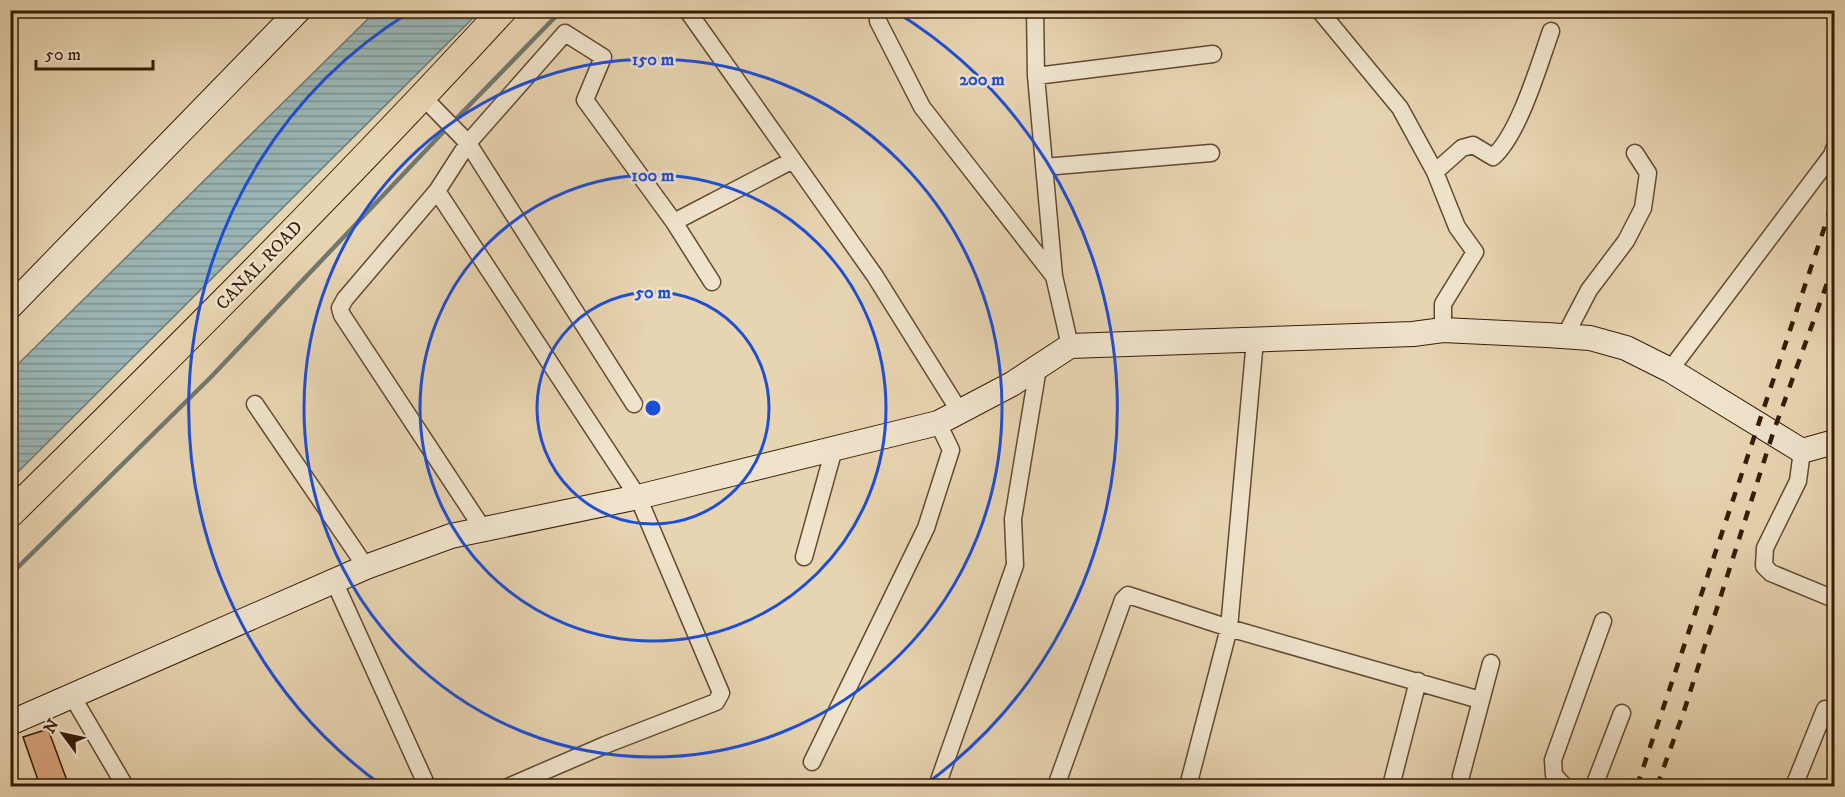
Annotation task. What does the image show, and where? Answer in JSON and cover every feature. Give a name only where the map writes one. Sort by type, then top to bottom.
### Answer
[{"type":"main road","name":"CANAL ROAD","points":[[10,514],[147,380],[423,97],[503,10]]},
{"type":"street","points":[[10,307],[299,10]]},
{"type":"street","points":[[687,10],[875,276],[960,412]]},
{"type":"street","points":[[878,10],[878,21],[922,107],[1054,276]]},
{"type":"street","points":[[1035,10],[1036,76],[1054,276],[1070,346]]},
{"type":"street","points":[[1319,10],[1400,108],[1435,172],[1457,228],[1475,252],[1443,304],[1443,330]]},
{"type":"street","points":[[1435,172],[1462,148],[1473,144],[1493,158],[1500,151],[1525,101],[1551,31]]},
{"type":"street","points":[[483,529],[342,315],[340,308],[345,299],[437,191],[468,143],[565,33],[603,57],[585,100],[674,222],[712,282]]},
{"type":"street","points":[[1036,76],[1213,54]]},
{"type":"street","points":[[423,97],[468,143],[634,404]]},
{"type":"street","points":[[1670,370],[1833,155],[1834,148]]},
{"type":"street","points":[[1044,167],[1211,153]]},
{"type":"street","points":[[1565,336],[1589,290],[1626,242],[1643,208],[1648,173],[1635,153]]},
{"type":"street","points":[[674,222],[793,160]]},
{"type":"street","points":[[437,191],[638,497],[721,693],[720,698],[510,786]]},
{"type":"street","points":[[10,723],[366,567],[451,536],[638,497],[938,423],[1012,384],[1070,346],[1413,334],[1443,330],[1590,338],[1626,348],[1670,370],[1802,452],[1834,442]]},
{"type":"street","points":[[1188,786],[1229,628],[1255,340]]},
{"type":"street","points":[[937,786],[1015,565],[1013,519],[1038,368]]},
{"type":"street","points":[[255,404],[366,567]]},
{"type":"street","points":[[812,762],[926,528],[951,450],[938,423]]},
{"type":"street","points":[[804,557],[834,449]]},
{"type":"street","points":[[1802,452],[1798,481],[1765,548],[1764,566],[1771,573],[1834,599]]},
{"type":"street","points":[[334,581],[427,786]]},
{"type":"street","points":[[1056,786],[1123,600],[1128,595],[1229,628],[1480,700]]},
{"type":"street","points":[[1564,786],[1554,775],[1553,760],[1603,621]]},
{"type":"street","points":[[1461,776],[1491,663]]},
{"type":"street","points":[[1391,786],[1418,681]]},
{"type":"street","points":[[72,696],[124,786]]},
{"type":"street","points":[[1794,786],[1825,709],[1834,713]]},
{"type":"street","points":[[1594,786],[1622,713]]},
{"type":"water","points":[[377,10],[480,11],[11,479],[11,371]]},
{"type":"building","points":[[48,729],[69,786],[40,786],[23,737]]},
{"type":"waterway","points":[[453,122],[562,10]]},
{"type":"waterway","points":[[10,575],[211,377],[447,128]]},
{"type":"railway","points":[[1637,786],[1834,199]]},
{"type":"railway","points":[[1657,786],[1684,711],[1773,433],[1834,264]]}]
